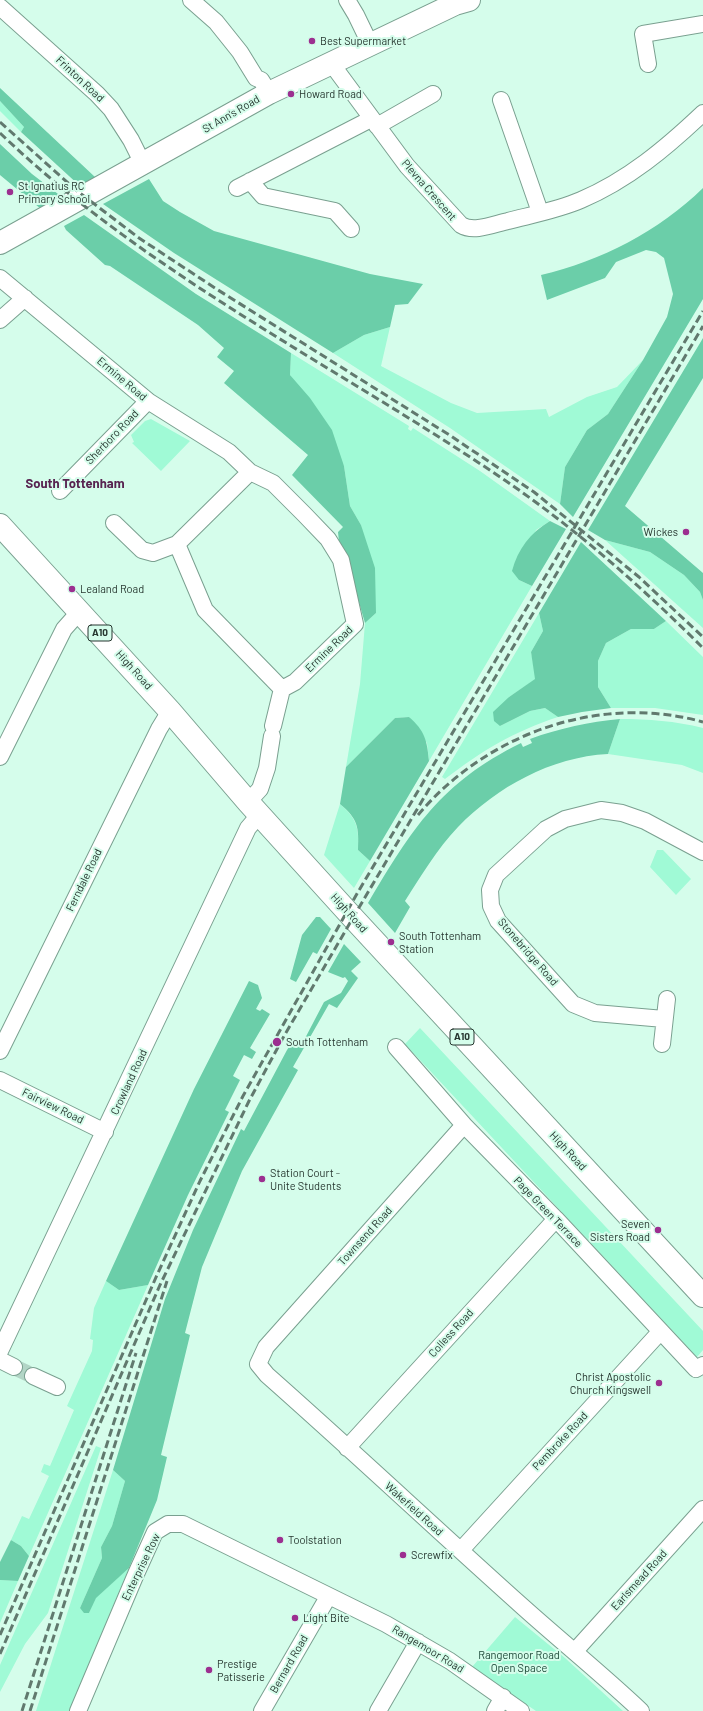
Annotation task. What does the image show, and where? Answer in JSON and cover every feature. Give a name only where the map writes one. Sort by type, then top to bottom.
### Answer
[{"type":"main road","name":"St Ann's Road","points":[[0,243],[269,93],[454,4],[469,0]]},
{"type":"main road","name":"High Road","points":[[0,525],[80,611],[170,711],[254,808],[521,1102],[703,1296]]},
{"type":"street","points":[[192,0],[216,22],[240,52],[256,78],[261,80],[269,93]]},
{"type":"street","points":[[347,0],[370,44]]},
{"type":"street","name":"Frinton Road","points":[[0,7],[97,94],[111,109],[131,140],[143,164]]},
{"type":"street","points":[[648,64],[643,34],[703,24]]},
{"type":"street","name":"Plevna Crescent","points":[[331,63],[412,172],[443,207],[465,228],[472,229],[485,227],[579,201],[609,187],[666,147],[703,112]]},
{"type":"street","points":[[351,229],[335,211],[263,196],[244,184],[433,94]]},
{"type":"street","points":[[501,100],[540,212]]},
{"type":"street","name":"Ermine Road","points":[[0,278],[26,298],[148,401],[229,452],[250,472],[273,483],[328,539],[341,560],[355,624],[295,682],[282,689]]},
{"type":"street","points":[[0,320],[26,298]]},
{"type":"street","name":"Sherboro Road","points":[[60,491],[148,401]]},
{"type":"street","points":[[114,523],[142,550],[153,553],[177,544],[250,472]]},
{"type":"street","points":[[177,544],[205,610],[282,689],[272,731],[266,768],[254,808]]},
{"type":"street","points":[[0,757],[64,629],[80,611]]},
{"type":"street","name":"Ferndale Road","points":[[0,1051],[159,729],[170,711]]},
{"type":"street","name":"Crowland Road","points":[[0,1351],[248,828],[254,808]]},
{"type":"street","name":"Stonebridge Road","points":[[664,1019],[595,1013],[573,1004],[498,921],[491,906],[490,890],[496,875],[546,829],[565,819],[601,810],[622,813],[645,821],[703,852]]},
{"type":"street","points":[[662,1044],[667,999]]},
{"type":"street","name":"Page Green Terrace","points":[[396,1047],[464,1125],[556,1219],[660,1332],[696,1369],[703,1365]]},
{"type":"street","name":"Fairview Road","points":[[0,1080],[105,1132]]},
{"type":"street","name":"Townsend Road","points":[[266,1347],[464,1125]]},
{"type":"street","name":"Colless Road","points":[[347,1448],[556,1219]]},
{"type":"street","name":"Pembroke Road","points":[[461,1550],[660,1332]]},
{"type":"street","name":"Wakefield Road","points":[[266,1347],[258,1364],[267,1375],[461,1550],[612,1683],[641,1711]]},
{"type":"street","points":[[33,1376],[57,1388]]},
{"type":"street","name":"Earlsmead Road","points":[[575,1651],[703,1509]]},
{"type":"street","name":"Enterprise Row","points":[[78,1711],[148,1546],[155,1532],[168,1524],[183,1524],[328,1597]]},
{"type":"street","name":"Rangemoor Road","points":[[328,1597],[386,1624],[418,1642],[503,1697],[521,1711]]},
{"type":"street","name":"Bernard Road","points":[[262,1711],[328,1597]]},
{"type":"street","points":[[378,1711],[418,1642]]},
{"type":"street","points":[[495,1711],[503,1697]]},
{"type":"green space","points":[[0,88],[95,177],[81,187],[21,132],[24,127],[0,101]]},
{"type":"green space","points":[[0,101],[24,127],[21,132],[0,111]]},
{"type":"green space","points":[[0,144],[32,174],[62,197],[41,209],[0,175]]},
{"type":"green space","points":[[149,179],[163,201],[214,231],[370,274],[423,284],[408,304],[395,305],[390,327],[364,335],[333,353],[174,253],[103,204]]},
{"type":"green space","points":[[703,188],[703,299],[573,517],[560,504],[565,467],[587,430],[608,414],[643,360],[667,317],[673,294],[664,258],[656,252],[646,250],[616,262],[605,278],[547,300],[541,275],[585,262],[628,242],[668,218]]},
{"type":"green space","points":[[84,215],[196,294],[291,353],[290,375],[310,398],[332,430],[344,466],[350,506],[361,525],[375,568],[376,613],[365,623],[344,551],[339,542],[338,532],[343,527],[292,475],[308,455],[224,383],[234,371],[217,357],[224,348],[198,325],[110,266],[105,265],[66,230],[64,226]]},
{"type":"green space","points":[[390,327],[381,366],[451,403],[477,413],[546,409],[549,417],[587,397],[617,387],[643,360],[608,414],[587,430],[565,467],[560,504],[450,428],[333,353],[364,335]]},
{"type":"green space","points":[[703,338],[703,378],[625,506],[703,573],[703,600],[700,592],[684,575],[650,552],[605,540],[588,530]]},
{"type":"green space","points":[[291,353],[409,426],[408,429],[411,431],[413,428],[480,471],[550,521],[536,530],[519,580],[532,586],[429,761],[427,743],[409,717],[395,718],[346,767],[360,684],[365,623],[376,613],[361,525],[350,506],[344,466],[290,375]]},
{"type":"green space","points":[[151,419],[190,441],[161,471],[132,443],[134,442],[131,435],[145,421]]},
{"type":"green space","points":[[550,521],[566,529],[532,586],[519,580],[512,571],[521,549],[526,542],[536,531]]},
{"type":"green space","points":[[605,540],[650,552],[684,575],[700,592],[703,600],[703,628]]},
{"type":"green space","points":[[581,542],[666,621],[654,629],[631,629],[606,643],[598,661],[598,687],[611,708],[558,717],[545,708],[530,711],[500,726],[494,721],[493,712],[509,697],[535,679],[531,652],[543,631],[539,613]]},
{"type":"green space","points":[[539,613],[543,631],[531,652],[536,679],[509,697],[500,726],[530,711],[545,708],[558,717],[527,729],[499,743],[472,759],[445,779],[442,777]]},
{"type":"green space","points":[[666,621],[703,657],[703,715],[655,708],[611,708],[598,687],[598,661],[606,643],[631,629],[654,629]]},
{"type":"green space","points":[[409,717],[419,727],[424,736],[429,761],[370,861],[358,850],[356,824],[351,814],[340,804],[346,767],[395,718]]},
{"type":"green space","points":[[620,719],[662,721],[703,728],[703,773],[682,765],[608,754]]},
{"type":"green space","points":[[620,719],[608,754],[587,756],[566,761],[526,777],[490,799],[458,827],[436,853],[405,901],[410,907],[395,933],[368,903],[414,830],[431,810],[469,774],[493,758],[521,743],[523,747],[532,743],[530,739],[575,726]]},
{"type":"green space","points":[[340,804],[350,814],[356,824],[358,850],[370,861],[354,888],[324,855]]},
{"type":"green space","points":[[657,850],[663,850],[691,879],[676,895],[650,867]]},
{"type":"green space","points":[[316,917],[320,917],[331,929],[317,954],[313,952],[296,982],[290,979],[302,935]]},
{"type":"green space","points":[[344,944],[361,962],[351,971],[358,978],[337,1008],[329,1004],[293,1067],[298,1070],[242,1171],[202,1267],[185,1333],[190,1335],[161,1455],[167,1457],[157,1500],[129,1568],[96,1598],[89,1613],[84,1613],[80,1608],[102,1558],[101,1547],[112,1526],[125,1481],[113,1470],[165,1299],[193,1230],[241,1129],[244,1131],[293,1041],[301,1046],[324,1002],[341,993],[348,981],[345,977],[343,978],[328,972]]},
{"type":"green space","points":[[249,981],[258,985],[262,998],[256,1009],[260,1011],[262,1009],[270,1014],[250,1048],[256,1052],[252,1059],[244,1055],[233,1076],[240,1080],[225,1110],[229,1112],[188,1195],[148,1285],[119,1290],[106,1281],[194,1089]]},
{"type":"green space","points":[[420,1028],[703,1331],[703,1350],[697,1357],[405,1044]]},
{"type":"green space","points":[[106,1281],[119,1290],[148,1285],[29,1556],[21,1546],[11,1540],[22,1516],[29,1519],[49,1476],[41,1472],[44,1464],[50,1466],[74,1410],[67,1406],[92,1351],[93,1340],[90,1339],[94,1308]]},
{"type":"green space","points":[[96,1446],[101,1448],[48,1613],[25,1644],[0,1692],[0,1665]]},
{"type":"green space","points":[[113,1470],[125,1481],[112,1526],[101,1547],[102,1558],[80,1608],[89,1613],[95,1598],[129,1568],[69,1711],[36,1711]]},
{"type":"green space","points":[[11,1540],[21,1546],[29,1556],[18,1581],[0,1580],[0,1562]]},
{"type":"green space","points":[[0,1580],[18,1581],[0,1623]]},
{"type":"green space","name":"Rangemoor Road Open Space","points":[[515,1617],[565,1658],[623,1711],[536,1711],[472,1667]]},
{"type":"tunnel","points":[[14,1367],[33,1376]]},
{"type":"railway","points":[[0,122],[76,190],[139,238],[218,290],[451,436],[534,492],[639,577],[703,637]]},
{"type":"railway","points":[[0,133],[58,184],[118,232],[181,276],[442,439],[532,499],[608,560],[703,648]]},
{"type":"railway","points":[[0,1635],[157,1275],[200,1181],[243,1096],[358,892],[703,311]]},
{"type":"railway","points":[[0,1654],[160,1285],[249,1101],[284,1036],[364,899],[703,326]]},
{"type":"railway","points":[[418,815],[446,787],[477,762],[511,742],[547,727],[585,717],[624,713],[664,714],[703,722]]},
{"type":"railway","points":[[30,1711],[167,1281]]},
{"type":"railway","points":[[22,1711],[136,1353]]},
{"type":"place","name":"Best Supermarket","points":[[312,41]]},
{"type":"place","name":"Howard Road","points":[[291,94]]},
{"type":"place","name":"St Ignatius RC Primary School","points":[[10,192]]},
{"type":"place","name":"Wickes","points":[[686,532]]},
{"type":"place","name":"Lealand Road","points":[[72,589]]},
{"type":"place","name":"South Tottenham Station","points":[[391,942]]},
{"type":"place","name":"South Tottenham","points":[[277,1042]]},
{"type":"place","name":"Station Court - Unite Students","points":[[262,1179]]},
{"type":"place","name":"Seven Sisters Road","points":[[658,1230]]},
{"type":"place","name":"Christ Apostolic Church Kingswell","points":[[659,1383]]},
{"type":"place","name":"Toolstation","points":[[280,1540]]},
{"type":"place","name":"Screwfix","points":[[403,1555]]},
{"type":"place","name":"Light Bite","points":[[295,1618]]},
{"type":"place","name":"Prestige Patisserie","points":[[209,1670]]},
{"type":"district","name":"South Tottenham","points":[[75,484]]}]
